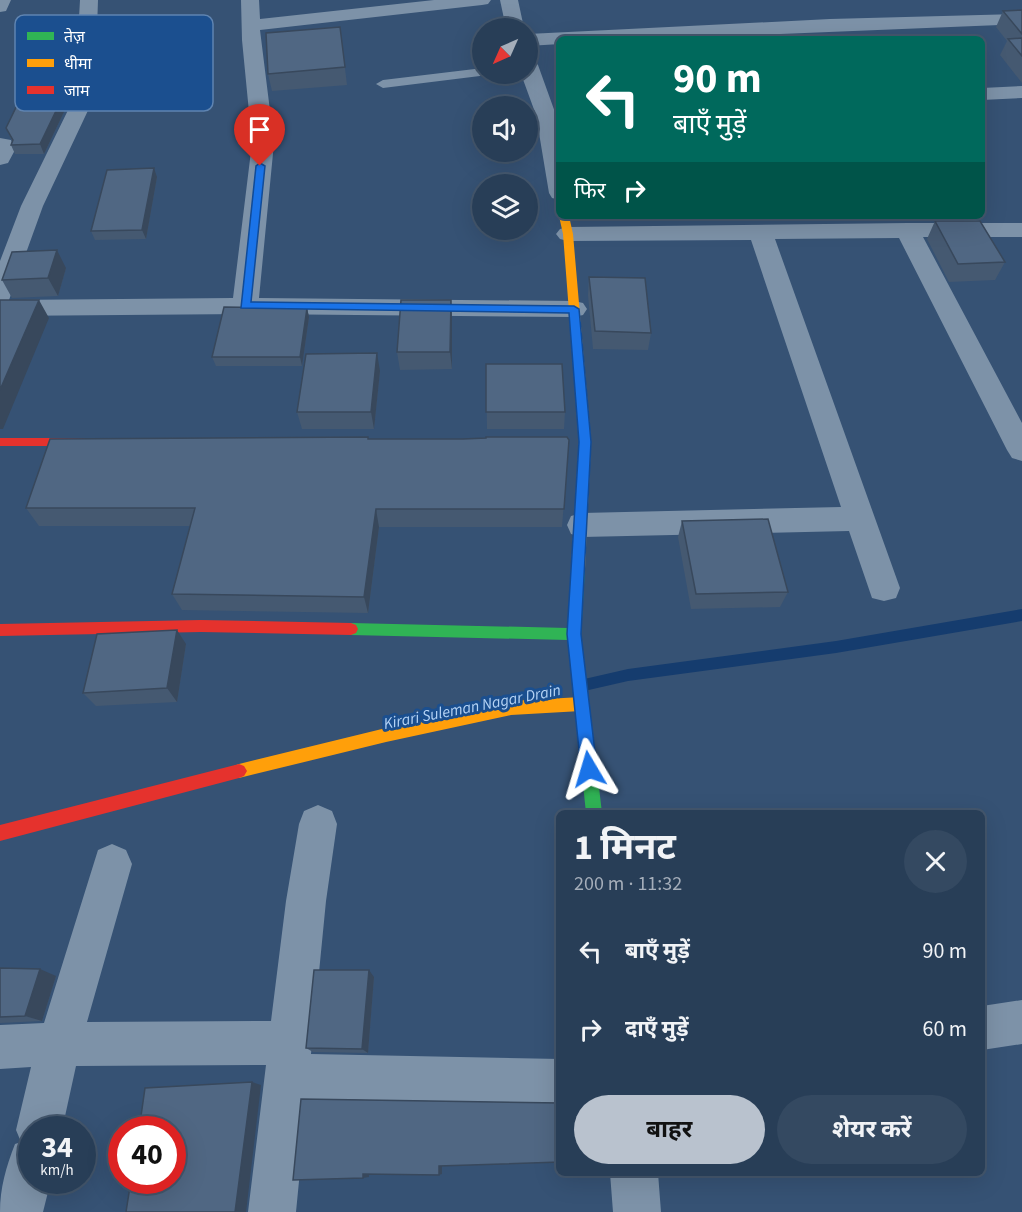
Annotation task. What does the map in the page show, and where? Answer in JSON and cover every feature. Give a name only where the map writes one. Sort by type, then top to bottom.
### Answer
[{"type":"street","points":[[0,7],[2,0]]},
{"type":"street","points":[[88,15],[89,0]]},
{"type":"street","points":[[245,306],[263,143],[250,26],[250,0]]},
{"type":"street","points":[[250,26],[482,0]]},
{"type":"street","points":[[509,0],[513,18]]},
{"type":"street","points":[[609,36],[830,25],[1022,19]]},
{"type":"street","points":[[538,40],[556,39]]},
{"type":"street","points":[[537,84],[553,115],[556,148]]},
{"type":"street","points":[[985,94],[1022,92]]},
{"type":"street","points":[[0,294],[32,206],[78,111]]},
{"type":"street","points":[[0,144],[3,145],[4,150],[0,158]]},
{"type":"street","points":[[594,810],[574,634],[582,525],[574,309],[566,225],[761,234],[845,223],[907,230],[977,223],[1022,230]]},
{"type":"street","points":[[907,230],[1022,450]]},
{"type":"street","points":[[761,234],[884,588]]},
{"type":"street","points":[[0,308],[245,306],[574,309]]},
{"type":"street","points":[[0,442],[108,442]]},
{"type":"street","points":[[582,525],[860,519]]},
{"type":"street","points":[[0,630],[201,626],[574,634]]},
{"type":"street","points":[[0,833],[95,807],[386,735],[511,708],[580,698]]},
{"type":"street","points":[[272,1212],[306,901],[318,824]]},
{"type":"street","points":[[42,1116],[59,1044],[112,864]]},
{"type":"street","points":[[985,1028],[1022,1022]]},
{"type":"street","points":[[0,1047],[59,1044],[556,1081]]},
{"type":"street","points":[[634,1176],[637,1212]]},
{"type":"street","points":[[19,1212],[24,1194]]},
{"type":"lane","points":[[383,84],[472,73]]},
{"type":"building","points":[[1022,10],[1022,34],[1003,11]]},
{"type":"building","points":[[340,27],[345,67],[268,74],[266,33]]},
{"type":"building","points":[[1022,38],[1022,56],[1008,39]]},
{"type":"building","points":[[15,109],[56,111],[40,144],[11,145],[13,140],[6,128]]},
{"type":"building","points":[[154,168],[142,230],[91,231],[107,170]]},
{"type":"building","points":[[935,221],[980,221],[1005,262],[958,264]]},
{"type":"building","points":[[57,250],[48,278],[2,280],[12,252]]},
{"type":"building","points":[[589,277],[645,278],[651,333],[595,331]]},
{"type":"building","points":[[0,300],[39,300],[0,390]]},
{"type":"building","points":[[401,300],[451,300],[450,352],[397,352]]},
{"type":"building","points":[[224,307],[307,308],[300,357],[212,357]]},
{"type":"building","points":[[377,353],[371,412],[297,412],[306,354]]},
{"type":"building","points":[[486,364],[562,364],[565,412],[486,412]]},
{"type":"building","points":[[368,437],[368,439],[463,439],[567,437],[569,440],[564,509],[376,509],[364,597],[172,594],[195,508],[26,508],[50,439]]},
{"type":"building","points":[[768,519],[788,592],[696,594],[682,521]]},
{"type":"building","points":[[177,630],[167,688],[83,693],[97,634]]},
{"type":"building","points":[[0,968],[40,969],[25,1016],[0,1017]]},
{"type":"building","points":[[314,970],[369,970],[362,1049],[306,1048]]},
{"type":"building","points":[[252,1082],[235,1212],[126,1212],[129,1194],[186,1194],[186,1116],[141,1116],[145,1088]]},
{"type":"building","points":[[301,1099],[556,1103],[556,1162],[439,1166],[439,1175],[363,1174],[363,1178],[293,1180]]},
{"type":"waterway","name":"Kirari Suleman Nagar Drain","points":[[580,686],[628,675],[836,647],[1022,615]]},
{"type":"traffic: fast","points":[[578,569],[574,634],[594,810]]},
{"type":"traffic: fast","points":[[351,629],[574,634]]},
{"type":"traffic: slow","points":[[565,219],[568,234],[585,442],[578,569]]},
{"type":"traffic: slow","points":[[239,771],[386,735],[511,708],[581,704]]},
{"type":"traffic: jam","points":[[0,442],[95,442]]},
{"type":"traffic: jam","points":[[0,630],[201,626],[351,629]]},
{"type":"traffic: jam","points":[[0,833],[239,771]]},
{"type":"route","points":[[260,166],[245,306],[574,309],[585,442],[574,634],[589,769]]}]
